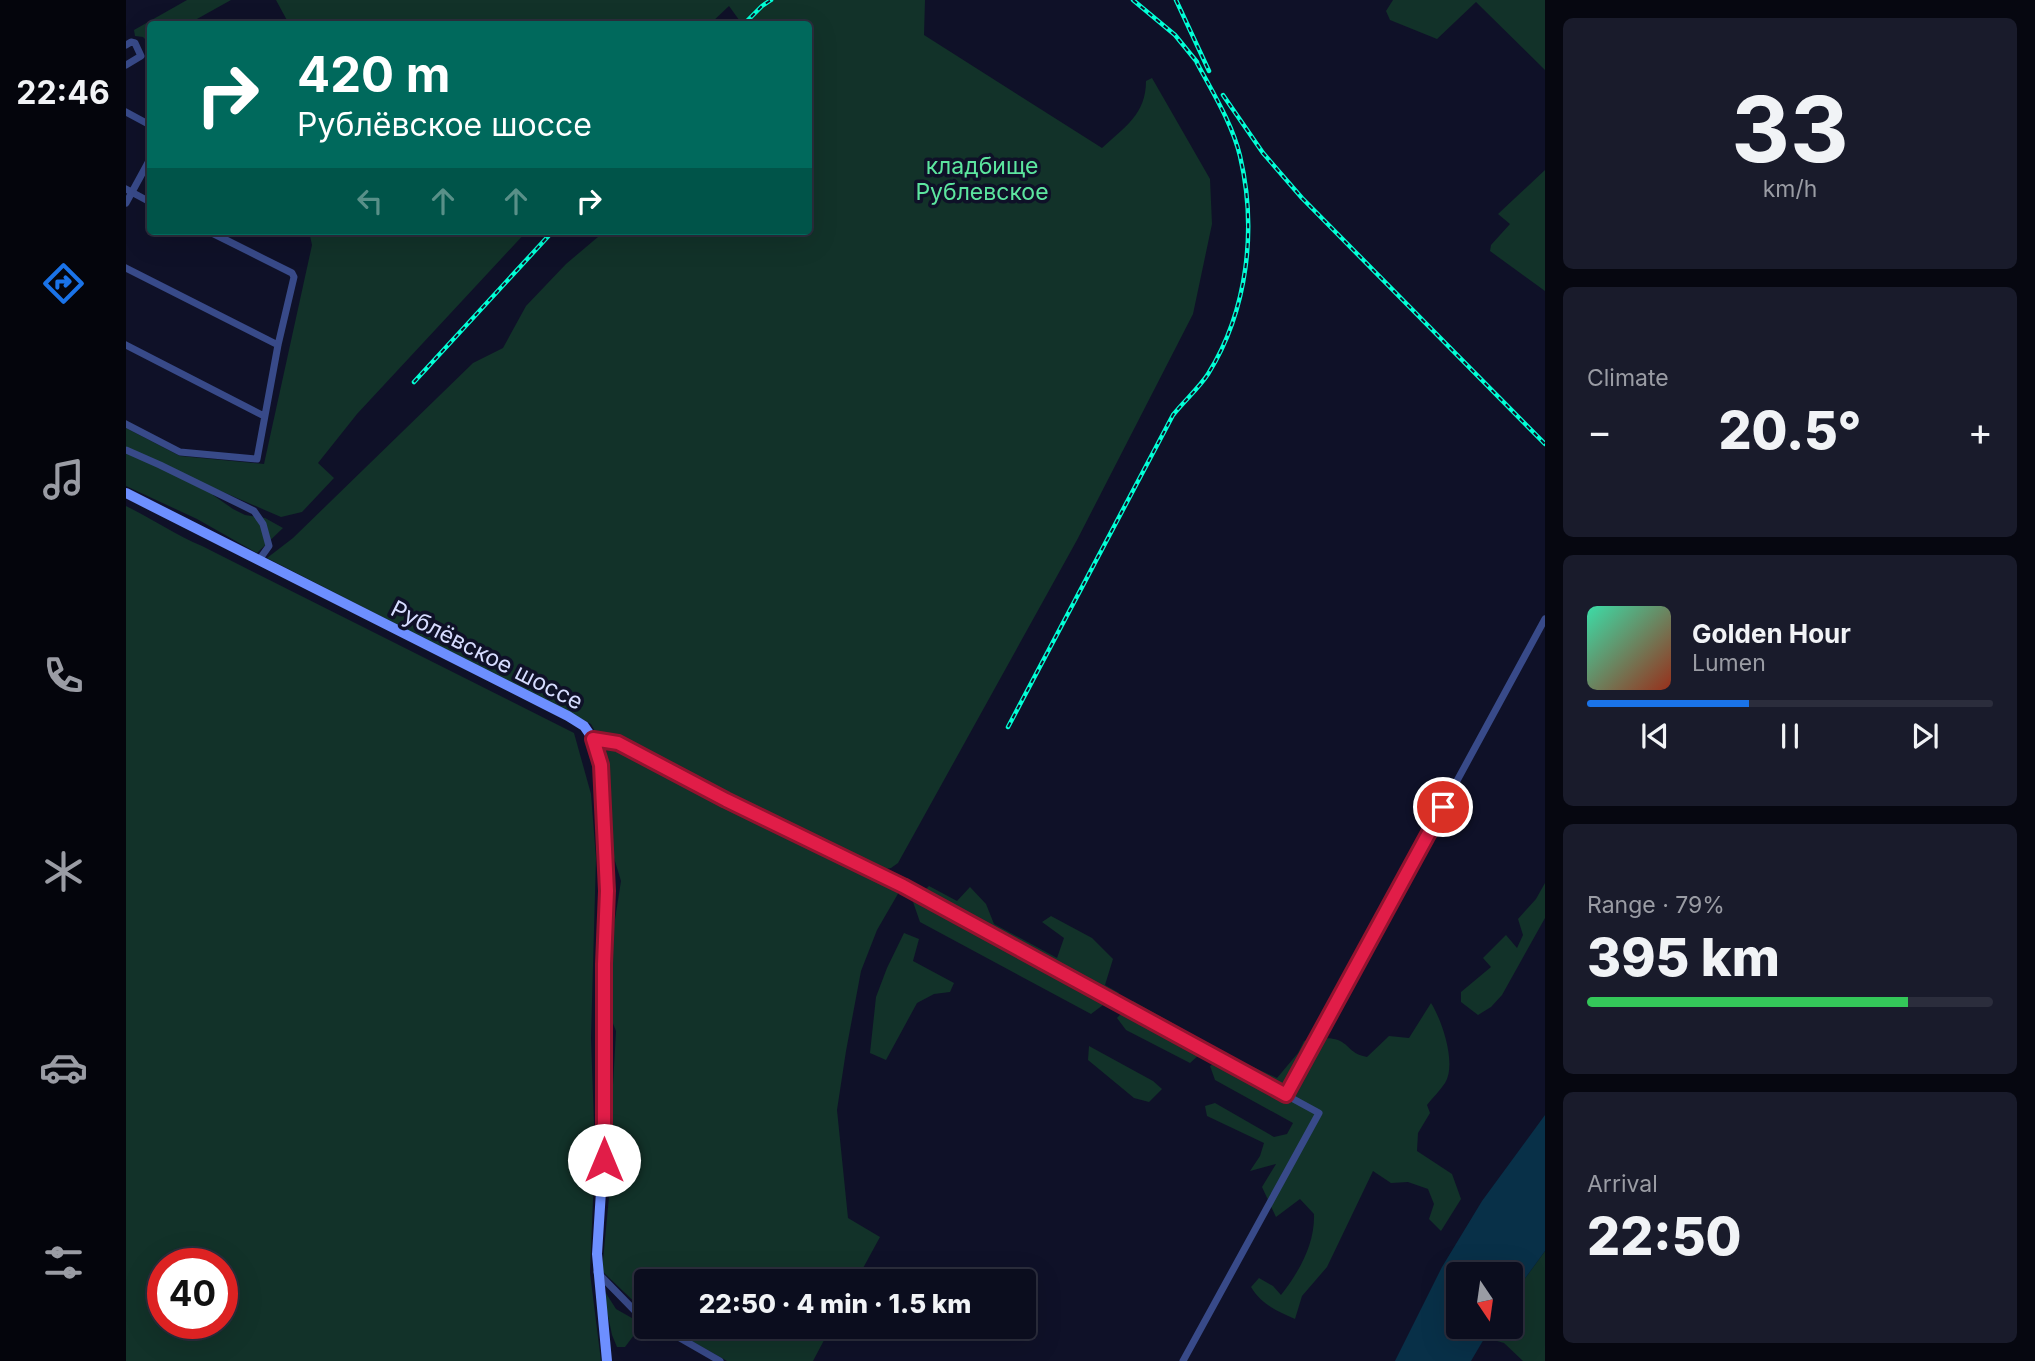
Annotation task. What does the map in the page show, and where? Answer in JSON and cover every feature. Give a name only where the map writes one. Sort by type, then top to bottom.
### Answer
[{"type":"street","points":[[126,45],[135,43],[141,56],[126,65]]},
{"type":"street","points":[[126,112],[147,123]]},
{"type":"street","points":[[126,203],[129,191],[147,164]]},
{"type":"street","points":[[129,191],[147,200]]},
{"type":"street","points":[[126,424],[180,452],[254,459],[258,456],[278,345],[294,276],[216,235]]},
{"type":"street","points":[[126,268],[278,345]]},
{"type":"street","points":[[126,345],[264,416]]},
{"type":"street","points":[[126,450],[254,511],[263,524],[269,546],[259,560]]},
{"type":"street","name":"Рублёвское шоссе","points":[[126,493],[568,716],[584,726],[593,739],[618,743],[726,800],[903,886],[1319,1113],[1186,1360]]},
{"type":"street","points":[[1286,1095],[1545,619]]},
{"type":"street","points":[[593,739],[601,765],[607,891],[604,964],[604,1160],[597,1272],[607,1361]]},
{"type":"street","points":[[597,1272],[634,1310]]},
{"type":"street","points":[[682,1339],[720,1361]]},
{"type":"green space","points":[[187,0],[231,0],[193,21],[150,21]]},
{"type":"green space","name":"кладбище Рублевское","points":[[276,0],[925,0],[924,35],[1102,148],[1133,119],[1142,102],[1146,81],[1152,78],[1210,179],[1212,224],[1193,314],[1077,540],[898,863],[891,868],[877,871],[621,740],[596,733],[591,724],[582,719],[267,558],[293,538],[473,363],[503,348],[526,306],[566,264],[600,235],[812,235],[812,21],[740,21],[729,6],[713,21],[287,21]]},
{"type":"green space","points":[[1393,0],[1545,0],[1545,70],[1476,2],[1437,39],[1390,20],[1386,11]]},
{"type":"green space","points":[[147,23],[147,41],[143,37],[135,36],[134,30]]},
{"type":"green space","points":[[1545,170],[1545,291],[1490,251],[1491,245],[1510,224],[1498,214]]},
{"type":"green space","points":[[310,235],[523,235],[357,414],[318,463],[334,478],[302,512],[281,517],[216,489],[213,495],[233,509],[245,515],[265,518],[283,528],[257,553],[197,519],[126,486],[126,428],[180,456],[264,464],[312,245]]},
{"type":"green space","points":[[126,506],[574,733],[591,794],[596,858],[591,1038],[595,1152],[590,1273],[601,1361],[126,1361]]},
{"type":"green space","points":[[612,749],[899,892],[877,930],[861,971],[837,1110],[848,1218],[880,1237],[863,1269],[634,1269],[634,1302],[602,1271],[612,1165],[610,1138],[616,1031],[610,1016],[612,993],[607,970],[621,881],[611,848],[606,750]]},
{"type":"green space","points":[[1545,883],[1545,918],[1502,995],[1491,1007],[1478,1015],[1461,1002],[1461,992],[1491,967],[1483,958],[1506,935],[1517,948],[1523,935],[1518,919],[1536,899]]},
{"type":"green space","points":[[929,886],[957,901],[970,887],[986,904],[994,924],[1057,958],[1064,938],[1042,922],[1051,916],[1092,938],[1113,959],[1105,985],[1119,993],[1091,1014],[920,922],[913,902]]},
{"type":"green space","points":[[904,933],[919,939],[913,961],[954,983],[950,992],[934,994],[917,1003],[886,1060],[870,1053],[876,997]]},
{"type":"green space","points":[[1133,1001],[1199,1038],[1200,1054],[1190,1063],[1126,1030],[1117,1018]]},
{"type":"green space","points":[[1431,1003],[1447,1042],[1449,1065],[1445,1083],[1427,1105],[1430,1113],[1418,1133],[1417,1151],[1452,1174],[1461,1199],[1441,1231],[1429,1219],[1434,1204],[1428,1189],[1408,1182],[1391,1183],[1373,1171],[1327,1267],[1302,1296],[1295,1319],[1265,1303],[1251,1287],[1259,1278],[1273,1286],[1281,1295],[1305,1257],[1312,1236],[1314,1214],[1300,1199],[1276,1217],[1262,1187],[1276,1164],[1250,1171],[1260,1156],[1264,1143],[1207,1116],[1205,1106],[1215,1103],[1274,1137],[1287,1134],[1293,1123],[1215,1080],[1210,1066],[1227,1055],[1277,1078],[1298,1053],[1304,1041],[1325,1038],[1338,1040],[1357,1054],[1367,1057],[1389,1036],[1409,1038]]},
{"type":"green space","points":[[1089,1046],[1153,1081],[1162,1089],[1149,1102],[1134,1098],[1088,1060]]},
{"type":"green space","points":[[1545,1251],[1545,1361],[1523,1361],[1504,1343],[1490,1339],[1523,1339],[1523,1281]]},
{"type":"green space","points":[[602,1287],[616,1309],[634,1319],[634,1335],[625,1347],[617,1347]]},
{"type":"green space","points":[[688,1339],[825,1339],[813,1361],[727,1361]]},
{"type":"water","points":[[1545,1115],[1545,1251],[1523,1281],[1523,1262],[1446,1262],[1446,1339],[1484,1339],[1471,1361],[1395,1361],[1442,1267],[1482,1201]]},
{"type":"railway","points":[[747,21],[771,0]]},
{"type":"railway","points":[[1133,0],[1175,35],[1197,62]]},
{"type":"railway","points":[[1176,0],[1209,71]]},
{"type":"railway","points":[[1008,727],[1173,415],[1208,374],[1222,349],[1240,296],[1248,240],[1245,183],[1232,132],[1197,63]]},
{"type":"railway","points":[[1223,95],[1263,153],[1302,198],[1545,444]]},
{"type":"railway","points":[[414,382],[549,235]]},
{"type":"route","points":[[604,1160],[604,964],[607,891],[601,765],[593,739],[618,743],[726,800],[903,886],[1286,1095],[1443,807]]}]
